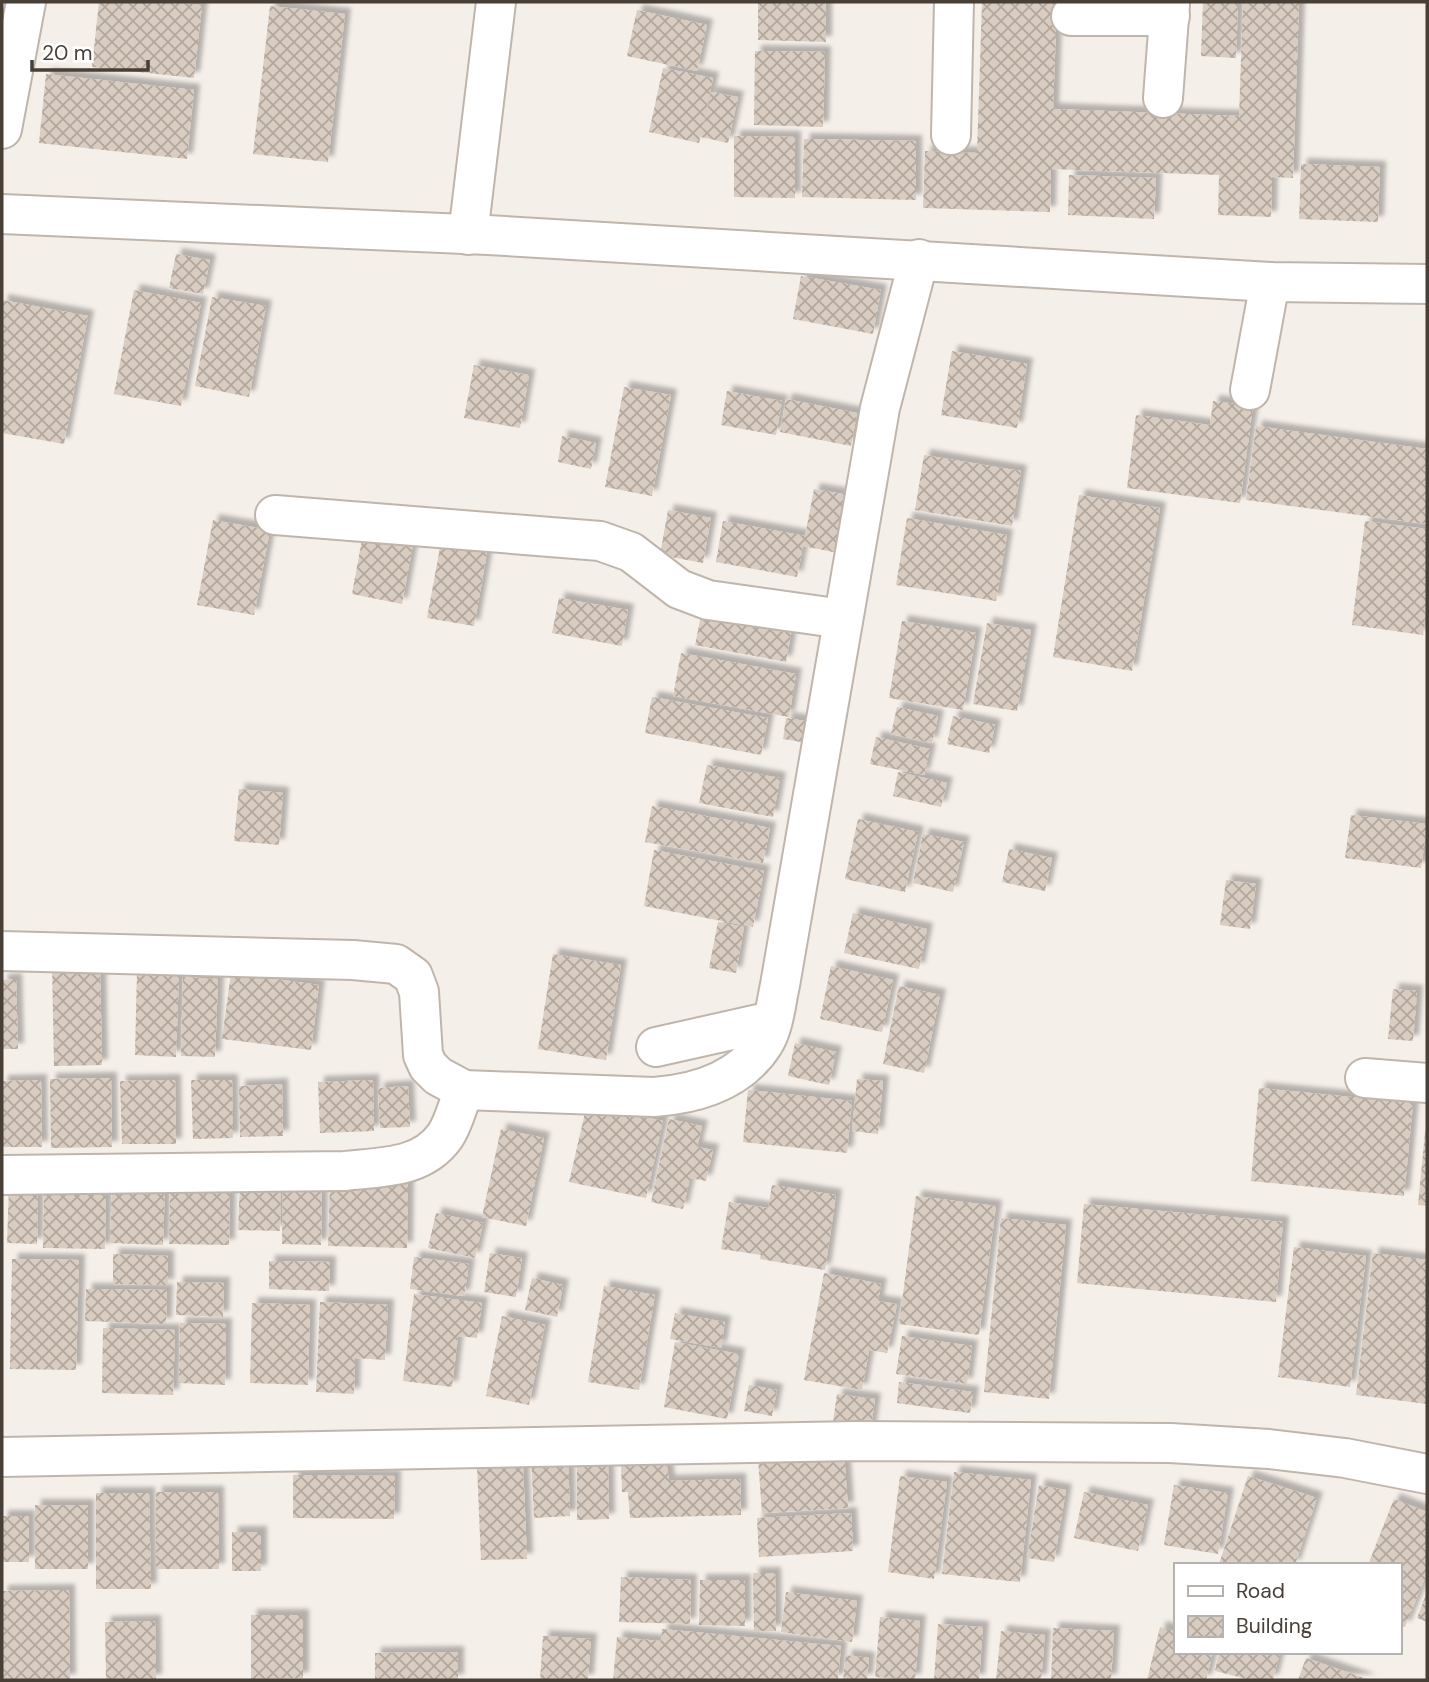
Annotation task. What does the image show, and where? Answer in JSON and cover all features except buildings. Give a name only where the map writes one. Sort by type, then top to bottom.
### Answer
[{"type":"street","points":[[2,130],[26,2]]},
{"type":"street","points":[[468,234],[496,2]]},
{"type":"street","points":[[951,135],[954,2]]},
{"type":"street","points":[[1071,16],[1170,10],[1163,98]]},
{"type":"street","points":[[2,214],[468,234],[1270,282],[1427,284]]},
{"type":"street","points":[[2,951],[353,960],[396,964],[413,976],[419,992],[423,1055],[428,1066],[438,1076],[464,1090],[610,1096],[675,1095],[731,1077],[750,1060],[765,1041],[772,1021],[792,927],[880,408],[919,260]]},
{"type":"street","points":[[1250,390],[1270,282]]},
{"type":"street","points":[[275,515],[600,541],[631,552],[680,589],[708,600],[843,619]]},
{"type":"street","points":[[656,1047],[772,1021]]},
{"type":"street","points":[[1366,1077],[1427,1083]]},
{"type":"street","points":[[2,1174],[345,1171],[401,1165],[434,1148],[446,1135],[464,1090]]},
{"type":"street","points":[[2,1457],[856,1440],[1170,1443],[1269,1449],[1345,1458],[1427,1474]]}]
